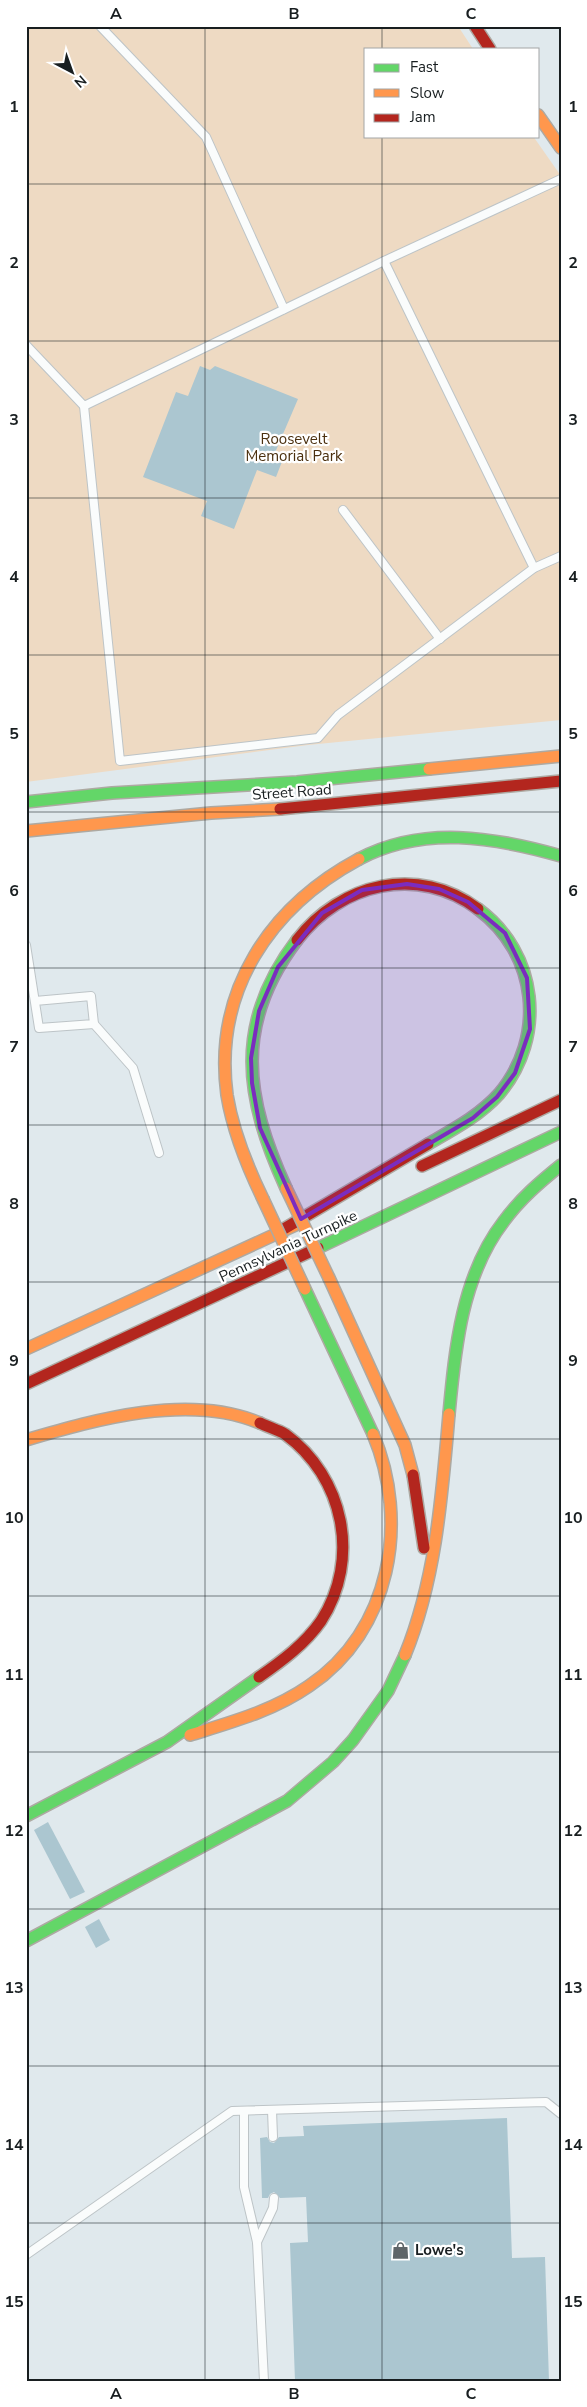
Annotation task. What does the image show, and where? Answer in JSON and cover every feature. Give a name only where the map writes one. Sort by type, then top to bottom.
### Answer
[{"type":"main road","points":[[475,26],[489,48]]},
{"type":"main road","points":[[540,118],[561,148]]},
{"type":"main road","name":"Street Road","points":[[26,802],[112,794],[358,777],[561,756]]},
{"type":"main road","name":"Street Road","points":[[26,832],[212,813],[309,807],[561,781]]},
{"type":"main road","points":[[167,1742],[269,1709],[294,1696],[314,1682],[332,1667],[363,1630],[376,1606],[385,1582],[391,1557],[393,1530],[388,1480],[371,1429],[235,1135],[230,1111],[225,1058],[234,1004],[244,979],[260,946],[290,908],[308,890],[352,861],[399,843],[452,836],[476,837],[521,845],[561,856]]},
{"type":"main road","points":[[272,1236],[473,1118],[497,1097],[515,1074],[527,1045],[530,1029],[530,995],[527,978],[522,963],[504,934],[481,911],[468,902],[439,889],[408,884],[392,884],[362,890],[335,903],[322,913],[292,946],[278,967],[259,1011],[251,1058],[255,1106],[260,1128],[286,1188],[329,1278],[405,1445],[418,1502],[428,1582]]},
{"type":"main road","points":[[416,1169],[561,1100]]},
{"type":"main road","name":"Pennsylvania Turnpike","points":[[26,1384],[271,1271],[561,1132]]},
{"type":"main road","points":[[26,1941],[270,1812],[322,1774],[358,1734],[392,1683],[414,1635],[428,1582],[442,1490],[456,1342],[466,1295],[486,1249],[514,1208],[530,1190],[561,1165]]},
{"type":"main road","name":"Pennsylvania Turnpike","points":[[26,1349],[380,1186]]},
{"type":"main road","points":[[26,1440],[60,1429],[127,1413],[157,1409],[216,1411],[260,1422],[278,1430],[294,1442],[318,1468],[334,1496],[343,1526],[344,1558],[336,1590],[321,1620],[310,1635],[285,1658],[167,1742],[26,1816]]},
{"type":"lane","points":[[100,26],[206,137],[284,309]]},
{"type":"lane","points":[[84,406],[384,260],[561,178]]},
{"type":"lane","points":[[384,260],[534,568]]},
{"type":"lane","points":[[26,345],[84,406],[120,761],[318,738],[338,715],[440,638],[534,568],[561,556]]},
{"type":"lane","points":[[343,510],[440,638]]},
{"type":"lane","points":[[26,945],[39,1028],[94,1024]]},
{"type":"lane","points":[[35,1001],[91,996],[94,1024],[133,1068],[159,1153]]},
{"type":"lane","points":[[26,2255],[232,2111],[546,2102],[561,2114]]},
{"type":"lane","points":[[272,2110],[272,2137]]},
{"type":"lane","points":[[244,2111],[244,2187],[257,2242],[264,2381]]},
{"type":"lane","points":[[257,2242],[273,2208],[274,2198]]},
{"type":"highlighted area","points":[[407,884],[439,889],[468,902],[505,933],[527,978],[530,1029],[515,1073],[497,1097],[473,1118],[301,1219],[260,1128],[252,1083],[251,1058],[259,1011],[278,967],[322,913],[362,890]]},
{"type":"green space","name":"Roosevelt Memorial Park","points":[[26,26],[458,26],[472,48],[364,48],[364,138],[534,138],[561,176],[561,720],[308,745],[26,782]]},
{"type":"building","points":[[200,366],[210,370],[215,366],[298,399],[274,455],[283,459],[276,477],[257,470],[234,529],[201,516],[207,501],[143,477],[176,392],[188,396]]},
{"type":"building","points":[[48,1822],[85,1892],[70,1899],[34,1830]]},
{"type":"building","points":[[99,1919],[110,1940],[96,1948],[85,1927]]},
{"type":"building","name":"Lowe's","points":[[507,2118],[512,2258],[545,2257],[549,2381],[295,2381],[290,2243],[308,2242],[306,2197],[280,2198],[274,2192],[268,2198],[262,2198],[260,2138],[267,2137],[270,2142],[274,2143],[279,2137],[304,2136],[303,2126]]},
{"type":"traffic: fast","points":[[26,802],[112,793],[297,782],[429,769]]},
{"type":"traffic: fast","points":[[359,859],[383,848],[433,838],[485,840],[536,849],[561,856]]},
{"type":"traffic: fast","points":[[428,1144],[466,1122],[499,1094],[514,1071],[524,1047],[529,1022],[529,997],[524,972],[513,948],[498,927],[478,909]]},
{"type":"traffic: fast","points":[[286,1188],[261,1123],[252,1062],[255,1032],[263,1002],[276,971],[297,940]]},
{"type":"traffic: fast","points":[[318,1248],[561,1132]]},
{"type":"traffic: fast","points":[[449,1414],[454,1364],[463,1313],[479,1265],[490,1242],[510,1213],[531,1191],[561,1165]]},
{"type":"traffic: fast","points":[[305,1289],[373,1434]]},
{"type":"traffic: fast","points":[[26,1941],[287,1801],[333,1762],[353,1740],[388,1691],[405,1655]]},
{"type":"traffic: fast","points":[[26,1816],[167,1742],[259,1677]]},
{"type":"traffic: slow","points":[[540,118],[561,148]]},
{"type":"traffic: slow","points":[[429,769],[561,756]]},
{"type":"traffic: slow","points":[[26,831],[211,813],[280,809]]},
{"type":"traffic: slow","points":[[263,1199],[241,1148],[227,1095],[225,1057],[229,1021],[239,987],[254,956],[274,927],[299,902],[327,879],[359,859]]},
{"type":"traffic: slow","points":[[286,1188],[329,1278]]},
{"type":"traffic: slow","points":[[263,1199],[305,1289]]},
{"type":"traffic: slow","points":[[26,1349],[300,1223]]},
{"type":"traffic: slow","points":[[329,1278],[405,1445],[413,1475]]},
{"type":"traffic: slow","points":[[26,1440],[83,1424],[143,1412],[203,1410],[232,1414],[260,1423]]},
{"type":"traffic: slow","points":[[405,1655],[416,1626],[431,1567],[444,1475],[449,1414]]},
{"type":"traffic: slow","points":[[190,1735],[252,1715],[295,1695],[337,1663],[359,1636],[375,1605],[386,1572],[391,1538],[390,1503],[384,1468],[373,1434]]},
{"type":"traffic: jam","points":[[475,26],[489,48]]},
{"type":"traffic: jam","points":[[280,809],[561,781]]},
{"type":"traffic: jam","points":[[297,940],[315,920],[335,905],[358,893],[382,886],[406,884],[431,887],[455,895],[478,909]]},
{"type":"traffic: jam","points":[[422,1166],[561,1100]]},
{"type":"traffic: jam","points":[[282,1230],[428,1144]]},
{"type":"traffic: jam","points":[[26,1384],[318,1248]]},
{"type":"traffic: jam","points":[[259,1677],[300,1645],[321,1621],[333,1597],[341,1572],[343,1546],[340,1520],[333,1496],[321,1473],[305,1452],[285,1434],[260,1423]]},
{"type":"traffic: jam","points":[[413,1475],[424,1548]]},
{"type":"place","name":"Lowe's","points":[[401,2250]]}]
